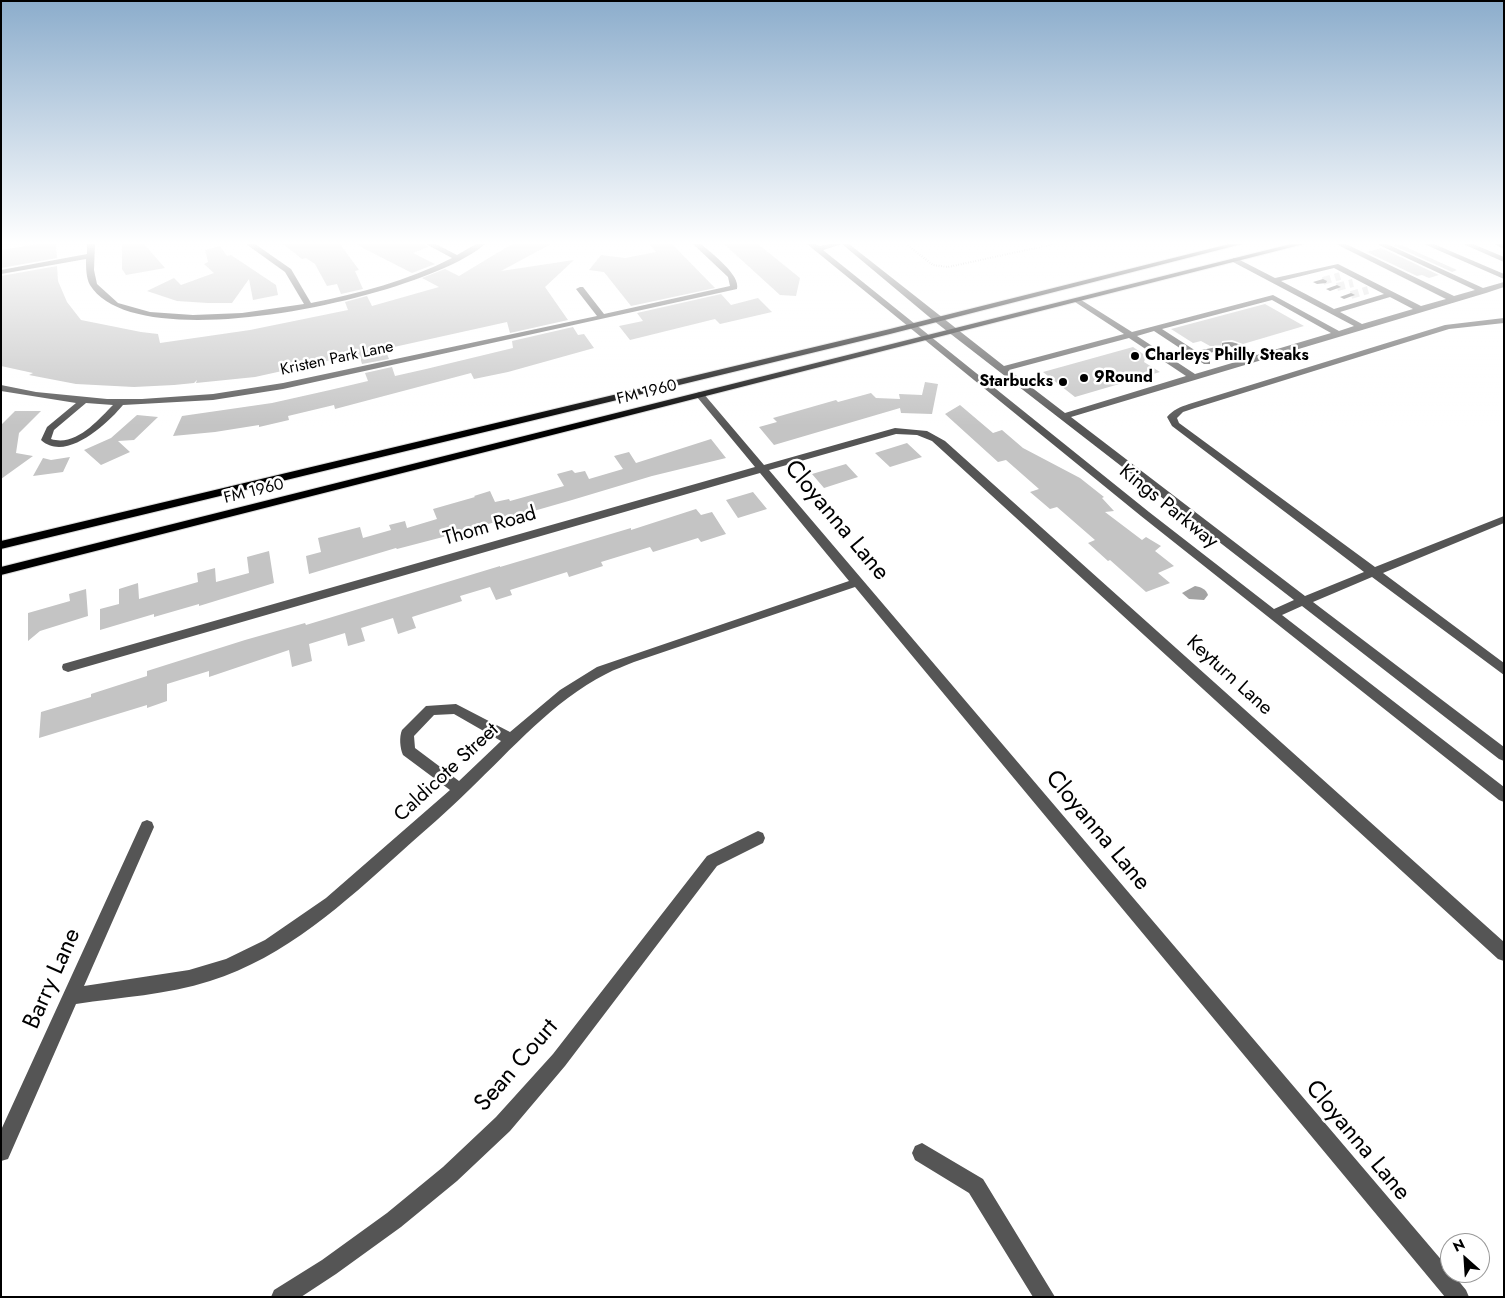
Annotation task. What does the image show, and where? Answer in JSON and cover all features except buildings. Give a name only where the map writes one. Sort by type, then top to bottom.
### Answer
[{"type":"main road","name":"FM 1960","points":[[1,545],[995,305]]},
{"type":"main road","name":"FM 1960","points":[[1,571],[1060,305]]},
{"type":"street","points":[[114,305],[127,310],[170,317],[209,318],[254,314],[309,305]]},
{"type":"street","points":[[592,305],[601,316]]},
{"type":"street","name":"Kristen Park Lane","points":[[1,388],[83,401],[118,404],[211,398],[253,392],[657,305]]},
{"type":"street","name":"Kings Parkway","points":[[886,305],[1272,614],[1504,796]]},
{"type":"street","name":"Kings Parkway","points":[[919,305],[1504,756]]},
{"type":"street","points":[[1085,305],[1193,377]]},
{"type":"street","points":[[1004,369],[1244,305]]},
{"type":"street","points":[[1286,305],[1338,334]]},
{"type":"street","points":[[1319,305],[1362,327]]},
{"type":"street","points":[[1332,312],[1357,305]]},
{"type":"street","points":[[1412,305],[1420,309]]},
{"type":"street","points":[[1064,416],[1435,305]]},
{"type":"street","points":[[1504,320],[1448,327],[1180,410],[1172,417],[1175,424],[1504,670]]},
{"type":"street","points":[[1155,328],[1207,362]]},
{"type":"street","points":[[1225,345],[1232,344],[1255,358]]},
{"type":"street","points":[[1195,354],[1214,349]]},
{"type":"street","name":"Cloyanna Lane","points":[[700,395],[1459,1297]]},
{"type":"street","points":[[83,401],[50,429],[46,440],[57,444],[79,439],[96,428],[118,404]]},
{"type":"street","name":"Thom Road","points":[[68,667],[895,431],[924,432]]},
{"type":"street","name":"Keyturn Lane","points":[[924,432],[936,437],[1504,953]]},
{"type":"street","points":[[1272,614],[1504,519]]},
{"type":"street","name":"Caldicote Street","points":[[71,996],[181,980],[228,967],[264,950],[333,903],[460,790],[512,740],[576,686],[602,670],[630,659],[858,582]]},
{"type":"street","points":[[460,790],[408,751],[407,734],[430,710],[456,709],[512,740]]},
{"type":"street","name":"Barry Lane","points":[[1,1152],[147,827]]},
{"type":"street","name":"Sean Court","points":[[281,1297],[330,1267],[394,1220],[450,1174],[503,1124],[559,1060],[712,862],[758,838]]},
{"type":"street","points":[[922,1153],[976,1186],[1044,1297]]},
{"type":"shaded area","points":[[1195,586],[1207,593],[1208,595],[1204,600],[1189,599],[1182,593]]},
{"type":"place","name":"Charleys Philly Steaks","points":[[1135,356]]},
{"type":"place","name":"9Round","points":[[1084,378]]},
{"type":"place","name":"Starbucks","points":[[1063,382]]}]
